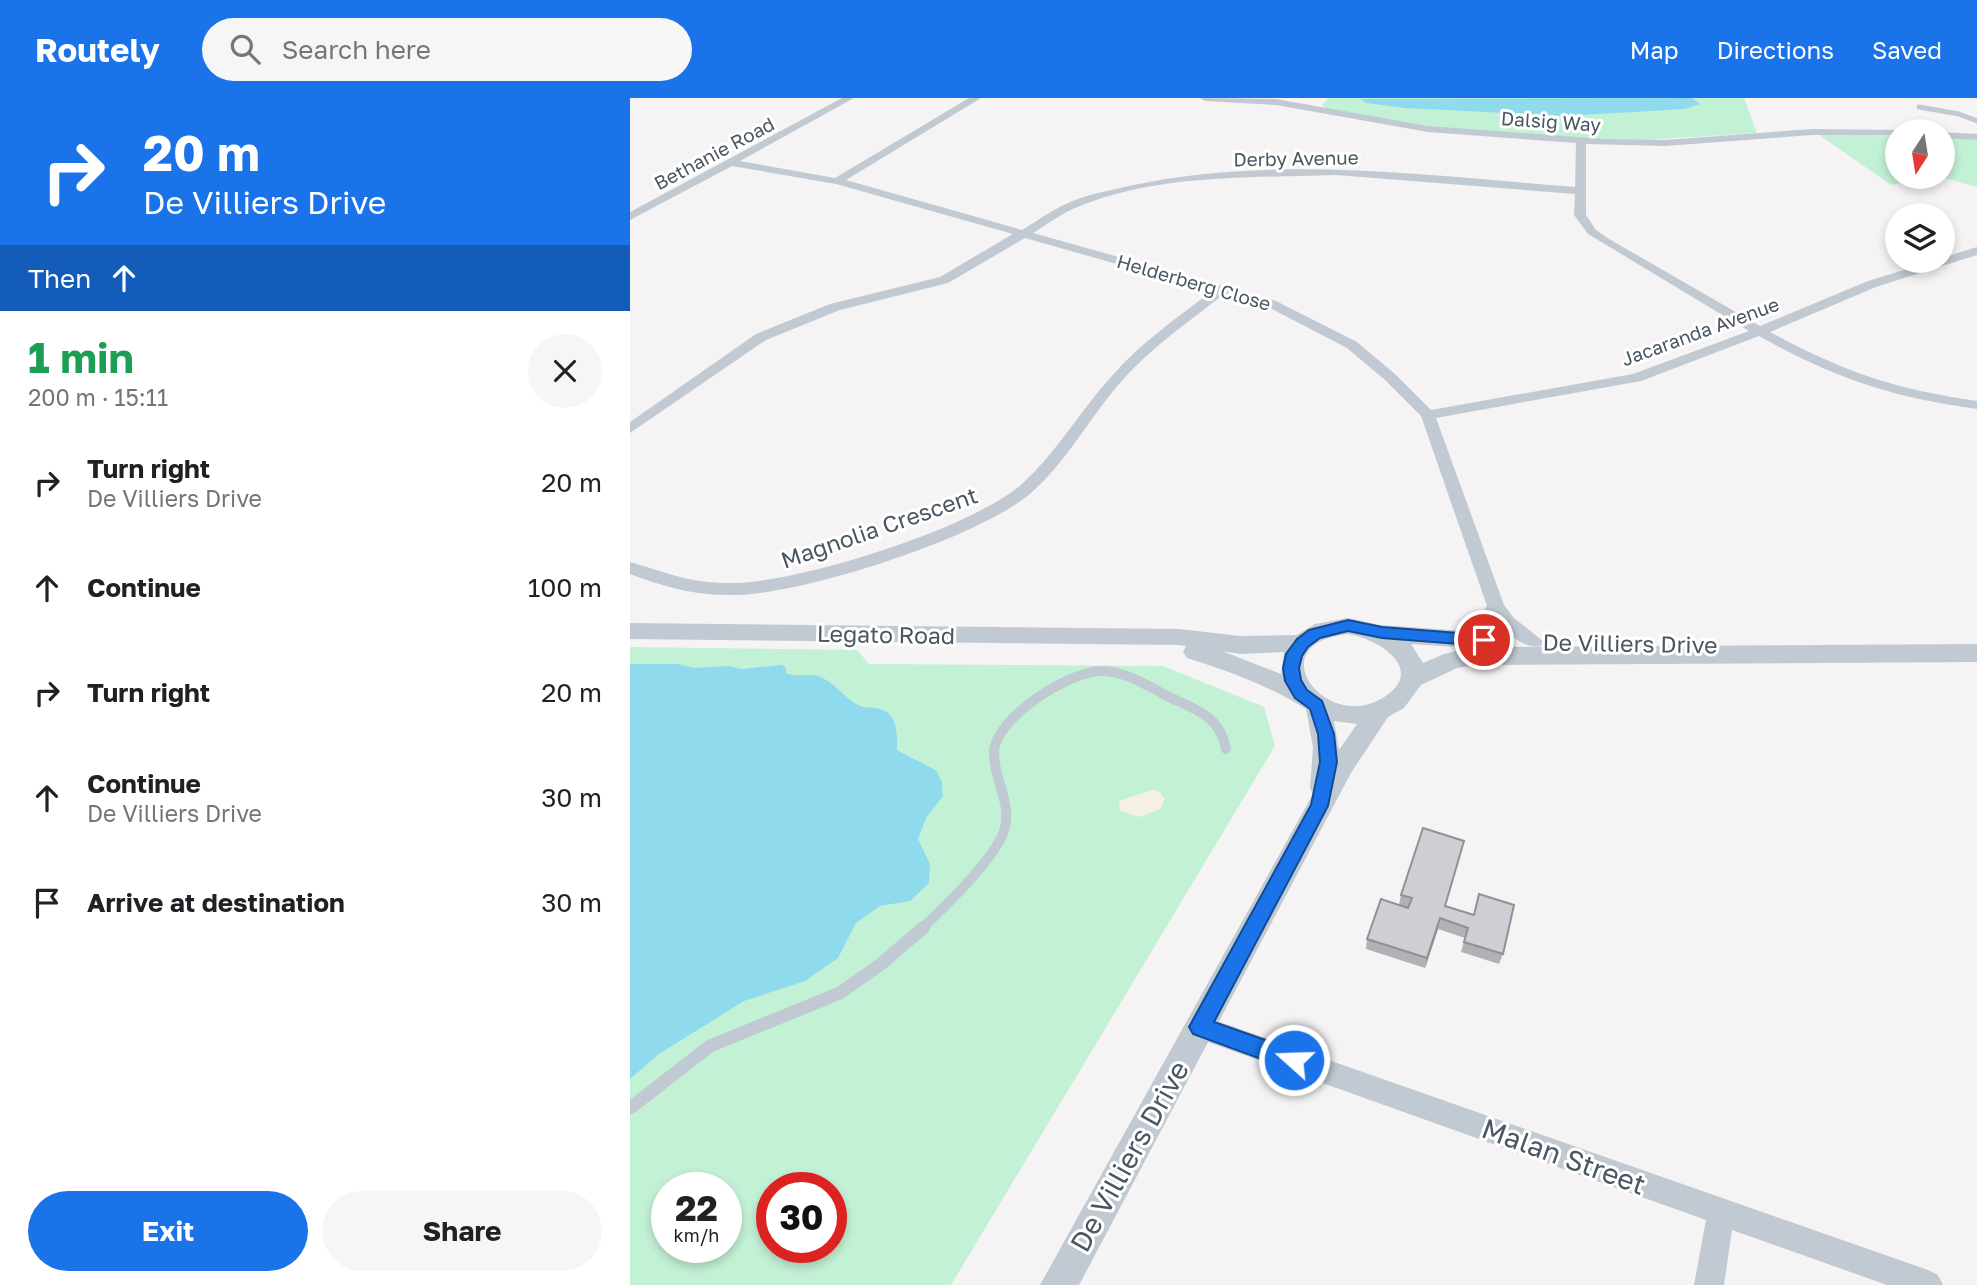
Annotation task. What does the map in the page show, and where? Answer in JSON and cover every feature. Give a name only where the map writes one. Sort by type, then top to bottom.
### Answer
[{"type":"street","name":"Bethanie Road","points":[[630,217],[849,98]]},
{"type":"street","points":[[837,181],[976,98]]},
{"type":"street","name":"Dalsig Way","points":[[1205,98],[1268,101],[1428,129],[1581,141],[1665,143],[1812,132],[1885,132]]},
{"type":"street","points":[[1309,108],[1321,98]]},
{"type":"street","points":[[1955,136],[1977,137]]},
{"type":"street","points":[[1581,141],[1580,215],[1592,232],[1760,331],[1862,380],[1894,390],[1977,405]]},
{"type":"street","name":"Helderberg Close","points":[[733,163],[837,181],[1223,289],[1272,304],[1352,345],[1390,377],[1428,415],[1496,607],[1508,623],[1534,640]]},
{"type":"street","name":"Derby Avenue","points":[[1024,234],[1072,205],[1091,198],[1158,183],[1209,177],[1336,172],[1580,191]]},
{"type":"street","points":[[630,429],[770,332],[835,307],[944,280],[1024,234]]},
{"type":"street","name":"Jacaranda Avenue","points":[[1428,415],[1636,378],[1760,331],[1872,284],[1977,251]]},
{"type":"street","name":"Magnolia Crescent","points":[[630,568],[657,581],[689,589],[758,589],[798,582],[976,522],[1001,509],[1027,488],[1047,468],[1128,366],[1223,289]]},
{"type":"street","points":[[1459,640],[1480,628],[1496,607]]},
{"type":"street","points":[[1348,626],[1382,633],[1396,641],[1406,652],[1411,665],[1411,679],[1405,692],[1394,703],[1379,711],[1358,715],[1336,713],[1309,700],[1293,681],[1291,668],[1294,654],[1302,643],[1315,634],[1348,626]]},
{"type":"street","name":"Legato Road","points":[[630,631],[1179,637],[1240,645],[1302,643]]},
{"type":"street","name":"De Villiers Drive","points":[[1382,633],[1459,640],[1772,647],[1836,653],[1977,653]]},
{"type":"street","name":"Legato Road","points":[[1142,637],[1233,663],[1309,700]]},
{"type":"street","name":"De Villiers Drive","points":[[1411,679],[1452,660],[1476,656],[1810,656],[1836,653]]},
{"type":"street","name":"De Villiers Drive","points":[[1309,700],[1326,734],[1328,762],[1320,806]]},
{"type":"street","name":"De Villiers Drive","points":[[1059,1285],[1320,806],[1379,711]]},
{"type":"street","name":"Malan Street","points":[[1200,1027],[1928,1285]]},
{"type":"street","points":[[1709,1285],[1721,1212]]},
{"type":"lane","points":[[1919,107],[1959,114],[1977,121]]},
{"type":"lane","points":[[630,1108],[709,1046],[742,1029],[816,1006],[866,974],[925,926],[985,860],[1003,835],[1007,804],[994,754],[995,745],[1025,707],[1057,685],[1087,672],[1105,671],[1126,675],[1211,717],[1223,731],[1226,749]]},
{"type":"green space","points":[[1328,98],[1744,98],[1757,133],[1645,140],[1591,139],[1441,128],[1327,109],[1322,105]]},
{"type":"green space","points":[[1818,134],[1885,134],[1885,181]]},
{"type":"green space","points":[[1955,138],[1977,140],[1977,187],[1955,181]]},
{"type":"green space","points":[[630,647],[857,650],[869,664],[1163,666],[1264,707],[1275,746],[951,1285],[630,1285]]},
{"type":"sand","points":[[1152,790],[1160,792],[1165,799],[1160,809],[1140,817],[1120,811],[1119,801]]},
{"type":"water","points":[[1692,98],[1700,104],[1684,109],[1565,116],[1405,108],[1366,103],[1361,99]]},
{"type":"water","points":[[630,664],[678,664],[694,668],[730,666],[742,669],[782,665],[786,668],[786,673],[818,676],[858,705],[889,714],[895,726],[897,750],[937,771],[943,796],[926,818],[918,839],[930,864],[929,883],[910,901],[880,906],[856,923],[838,958],[805,981],[744,1001],[659,1054],[630,1079]]},
{"type":"building","points":[[1423,828],[1464,841],[1445,906],[1474,915],[1479,894],[1514,905],[1503,954],[1464,942],[1468,928],[1440,918],[1427,958],[1367,939],[1381,899],[1408,908],[1412,898],[1401,895]]},
{"type":"route","points":[[1294,1060],[1200,1027],[1320,806],[1328,762],[1326,734],[1317,706],[1301,694],[1293,681],[1291,668],[1294,654],[1302,643],[1315,634],[1330,628],[1348,626],[1366,627],[1382,633],[1484,640]]}]
